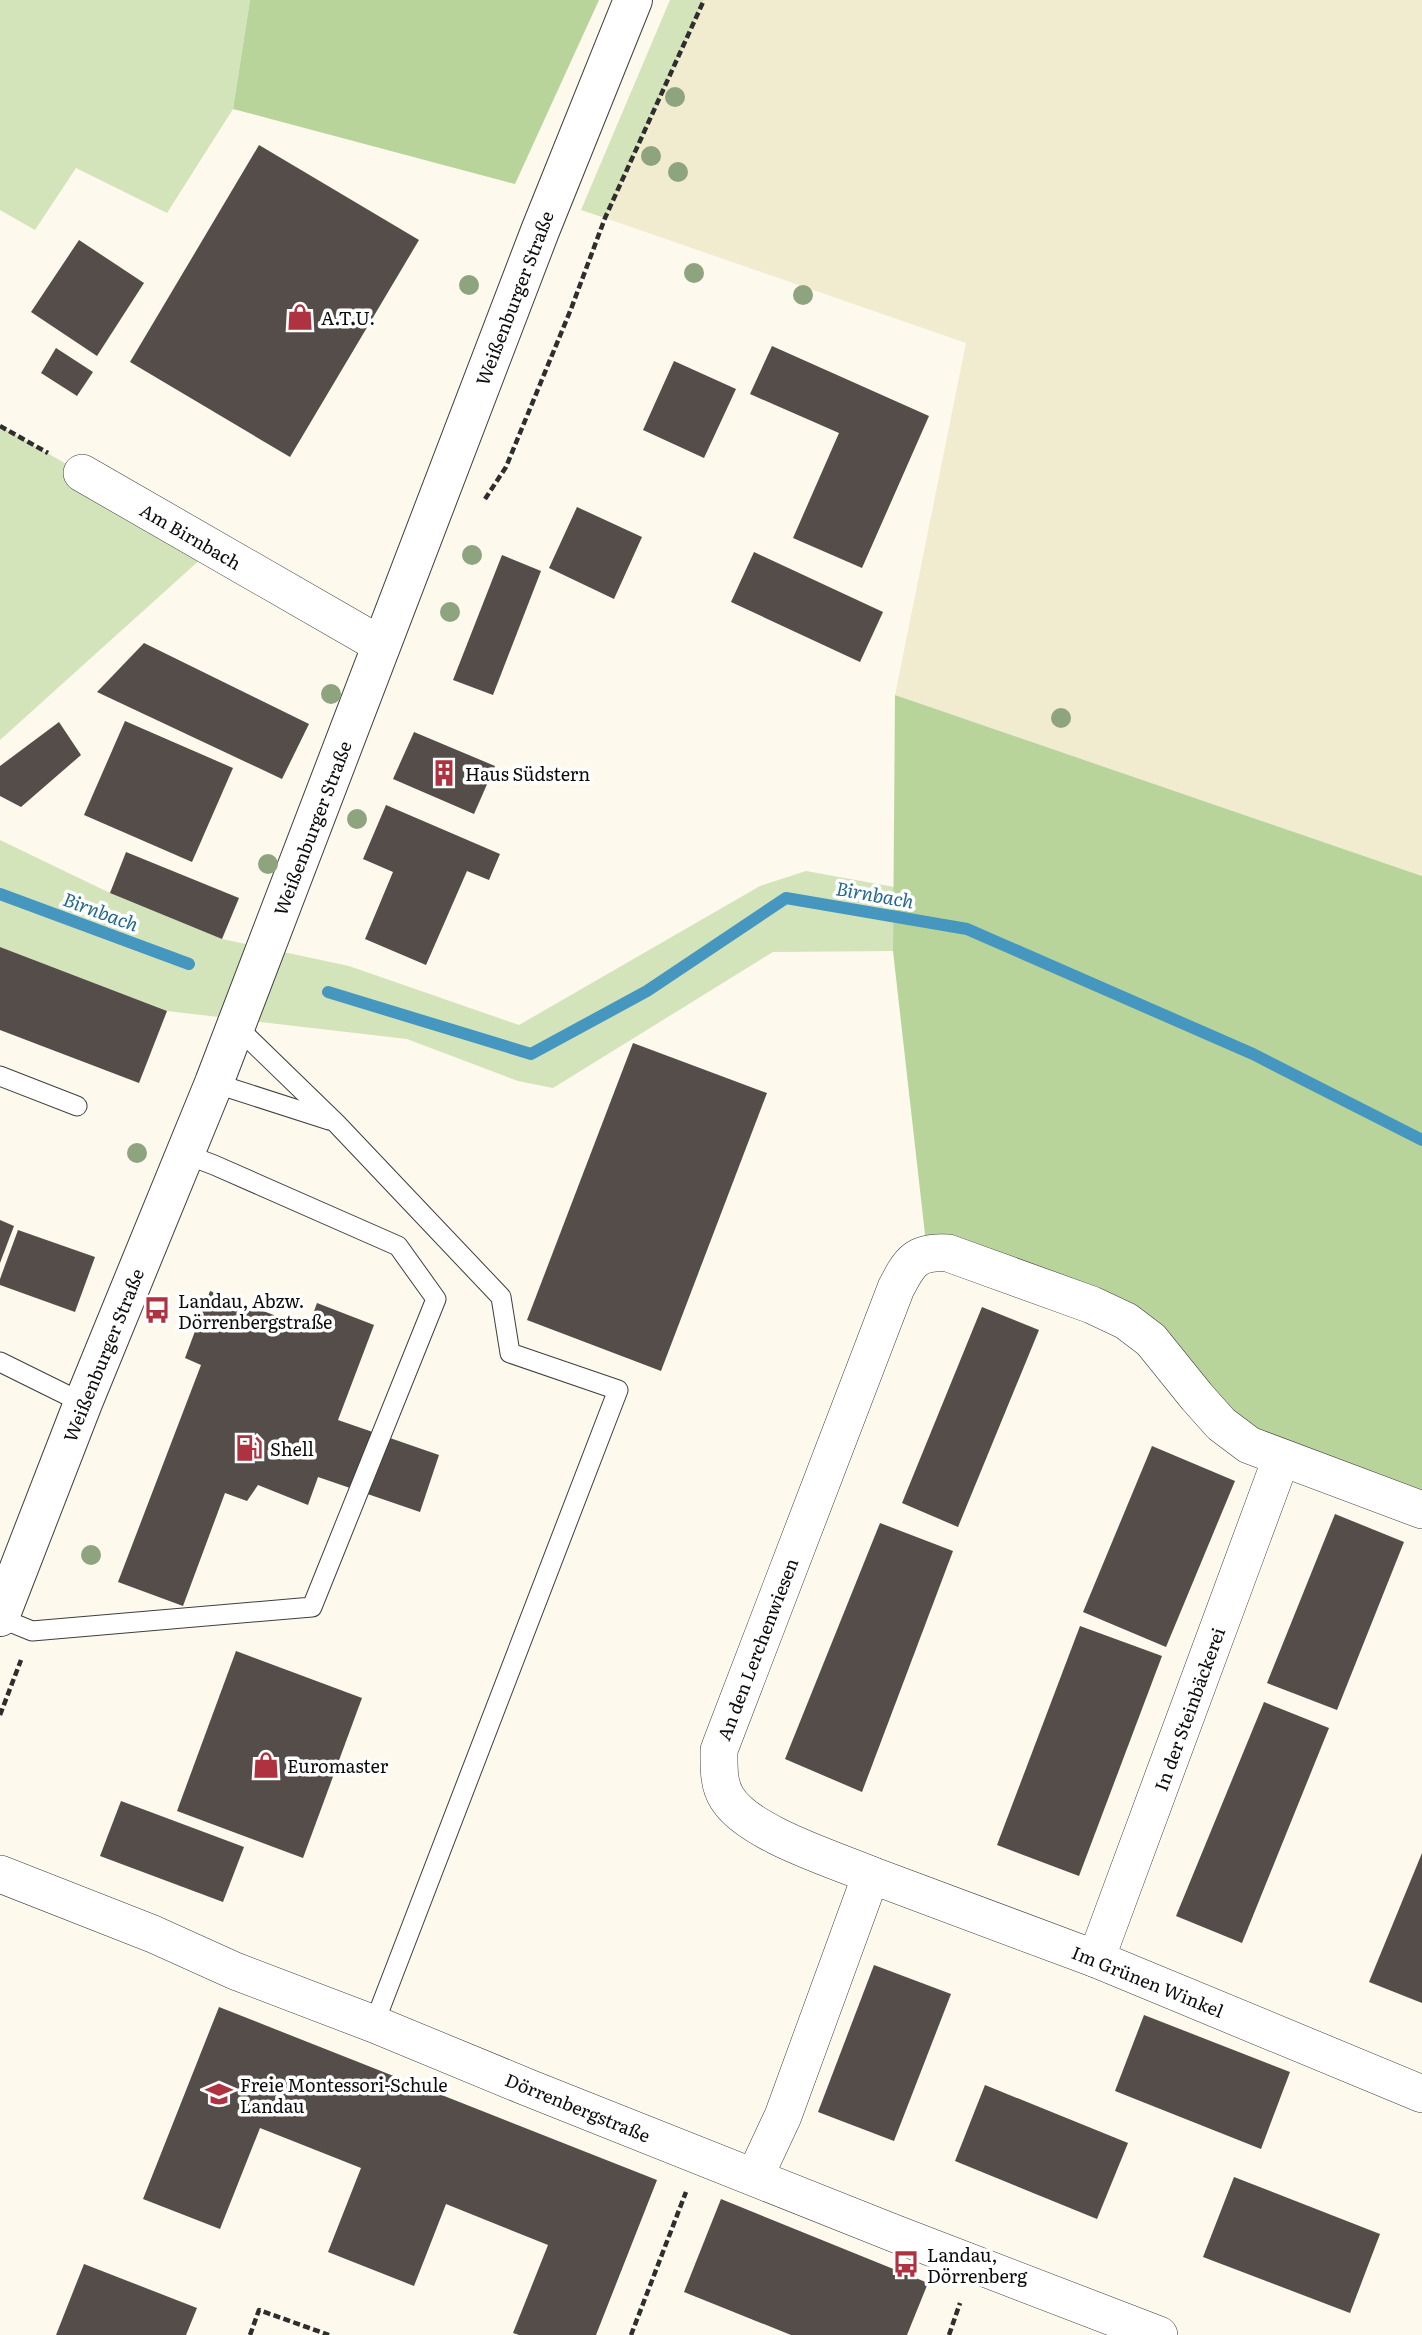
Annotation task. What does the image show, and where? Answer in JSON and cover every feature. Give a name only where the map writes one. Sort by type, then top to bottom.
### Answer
[{"type":"street","name":"Weißenburger Straße","points":[[0,1618],[83,1403],[214,1083],[540,231],[633,0]]},
{"type":"street","name":"Am Birnbach","points":[[82,473],[381,645]]},
{"type":"street","name":"An den Lerchenwiesen","points":[[871,1875],[769,1832],[746,1818],[727,1798],[719,1774],[719,1750],[895,1288],[908,1265],[927,1252],[948,1253],[1092,1305],[1126,1321],[1151,1340],[1221,1424],[1249,1445],[1281,1459]]},
{"type":"street","points":[[1281,1459],[1422,1510]]},
{"type":"street","name":"In der Steinbäckerei","points":[[1096,1959],[1281,1459]]},
{"type":"street","name":"Dörrenbergstraße","points":[[0,1874],[153,1934],[235,1971],[374,2024],[908,2239],[1160,2335]]},
{"type":"street","points":[[755,2176],[783,2116],[871,1875]]},
{"type":"street","name":"Im Grünen Winkel","points":[[871,1875],[1096,1959],[1422,2094]]},
{"type":"lane","points":[[236,1026],[336,1123],[501,1297],[510,1353],[618,1390],[374,2024]]},
{"type":"lane","points":[[0,1076],[77,1106]]},
{"type":"lane","points":[[214,1083],[336,1123]]},
{"type":"lane","points":[[0,1618],[32,1631],[312,1608],[436,1300],[398,1246],[185,1154]]},
{"type":"lane","points":[[0,1362],[83,1403]]},
{"type":"path","points":[[429,521],[476,511],[506,467],[605,218],[704,0]]},
{"type":"path","points":[[0,426],[82,473]]},
{"type":"path","points":[[631,2335],[700,2155]]},
{"type":"path","points":[[250,2335],[259,2310],[329,2335]]},
{"type":"shaded area","points":[[704,0],[1422,0],[1422,876],[895,695],[966,343],[605,218]]},
{"type":"green space","points":[[0,0],[250,0],[233,109],[167,213],[76,168],[35,230],[0,210]]},
{"type":"green space","points":[[250,0],[599,0],[515,184],[233,109]]},
{"type":"green space","points":[[670,0],[704,0],[605,218],[581,210]]},
{"type":"green space","points":[[0,426],[213,548],[0,740]]},
{"type":"green space","points":[[895,695],[1422,876],[1422,1510],[1281,1459],[1151,1340],[927,1252],[893,951]]},
{"type":"green space","points":[[0,840],[110,893],[222,939],[349,966],[519,1025],[760,886],[806,871],[894,887],[893,951],[773,952],[553,1088],[518,1081],[407,1039],[167,1011],[0,947]]},
{"type":"building","points":[[259,145],[419,240],[290,457],[130,362]]},
{"type":"building","points":[[79,240],[144,283],[97,356],[31,312]]},
{"type":"building","points":[[772,346],[929,416],[862,568],[793,538],[839,433],[750,394]]},
{"type":"building","points":[[56,348],[93,372],[77,396],[41,373]]},
{"type":"building","points":[[674,361],[736,389],[704,458],[643,430]]},
{"type":"building","points":[[577,507],[642,537],[614,599],[549,568]]},
{"type":"building","points":[[754,552],[883,612],[860,662],[731,602]]},
{"type":"building","points":[[502,555],[541,571],[493,695],[453,680]]},
{"type":"building","points":[[144,643],[309,724],[282,779],[97,692]]},
{"type":"building","points":[[125,721],[233,768],[192,862],[84,815]]},
{"type":"building","points":[[59,722],[81,755],[21,807],[0,796],[0,766]]},
{"type":"building","name":"Haus Südstern","points":[[414,732],[495,766],[474,814],[393,779]]},
{"type":"building","points":[[386,805],[500,854],[489,880],[467,871],[426,965],[365,939],[393,872],[363,859]]},
{"type":"building","points":[[126,852],[239,898],[222,939],[110,893]]},
{"type":"building","points":[[0,947],[167,1011],[139,1083],[0,1030]]},
{"type":"building","points":[[633,1043],[767,1093],[661,1371],[527,1320]]},
{"type":"building","points":[[0,1220],[14,1226],[0,1263]]},
{"type":"building","points":[[18,1230],[95,1257],[75,1312],[0,1285]]},
{"type":"building","name":"Shell","points":[[210,1291],[308,1328],[317,1303],[374,1325],[338,1420],[439,1455],[420,1512],[318,1477],[308,1505],[258,1485],[247,1501],[225,1493],[183,1606],[118,1582],[201,1365],[185,1358]]},
{"type":"building","points":[[982,1307],[1039,1330],[958,1527],[902,1503]]},
{"type":"building","points":[[1152,1446],[1235,1481],[1166,1647],[1083,1612]]},
{"type":"building","points":[[1335,1514],[1404,1542],[1337,1710],[1267,1683]]},
{"type":"building","points":[[880,1523],[953,1551],[862,1792],[785,1759]]},
{"type":"building","points":[[1080,1626],[1162,1656],[1079,1876],[997,1845]]},
{"type":"building","points":[[236,1651],[362,1698],[303,1858],[177,1811]]},
{"type":"building","points":[[1264,1702],[1329,1728],[1242,1943],[1176,1916]]},
{"type":"building","points":[[121,1801],[244,1847],[223,1902],[100,1856]]},
{"type":"building","points":[[1422,1853],[1422,2003],[1369,1982]]},
{"type":"building","points":[[874,1965],[951,1994],[894,2141],[818,2112]]},
{"type":"building","points":[[219,2007],[657,2180],[596,2335],[513,2333],[548,2245],[446,2204],[414,2286],[328,2252],[361,2168],[260,2128],[220,2229],[143,2199]]},
{"type":"building","points":[[1144,2015],[1290,2072],[1261,2149],[1115,2091]]},
{"type":"building","points":[[985,2085],[1128,2143],[1097,2219],[955,2161]]},
{"type":"building","points":[[1234,2177],[1380,2234],[1350,2313],[1203,2257]]},
{"type":"building","points":[[721,2199],[928,2283],[907,2335],[791,2335],[684,2292]]},
{"type":"building","points":[[84,2264],[197,2308],[186,2335],[56,2335]]},
{"type":"waterway","name":"Birnbach","points":[[0,894],[189,964]]},
{"type":"waterway","name":"Birnbach","points":[[328,992],[531,1054],[647,991],[786,898],[967,929],[1253,1054],[1422,1140]]},
{"type":"place","name":"A.T.U.","points":[[300,317]]},
{"type":"place","name":"Haus Südstern","points":[[444,773]]},
{"type":"place","name":"Landau, Abzw. Dörrenbergstraße","points":[[157,1310]]},
{"type":"place","name":"Shell","points":[[249,1448]]},
{"type":"place","name":"Euromaster","points":[[266,1765]]},
{"type":"place","name":"Freie Montessori-Schule Landau","points":[[219,2094]]},
{"type":"place","name":"Landau, Dörrenberg","points":[[906,2264]]}]
